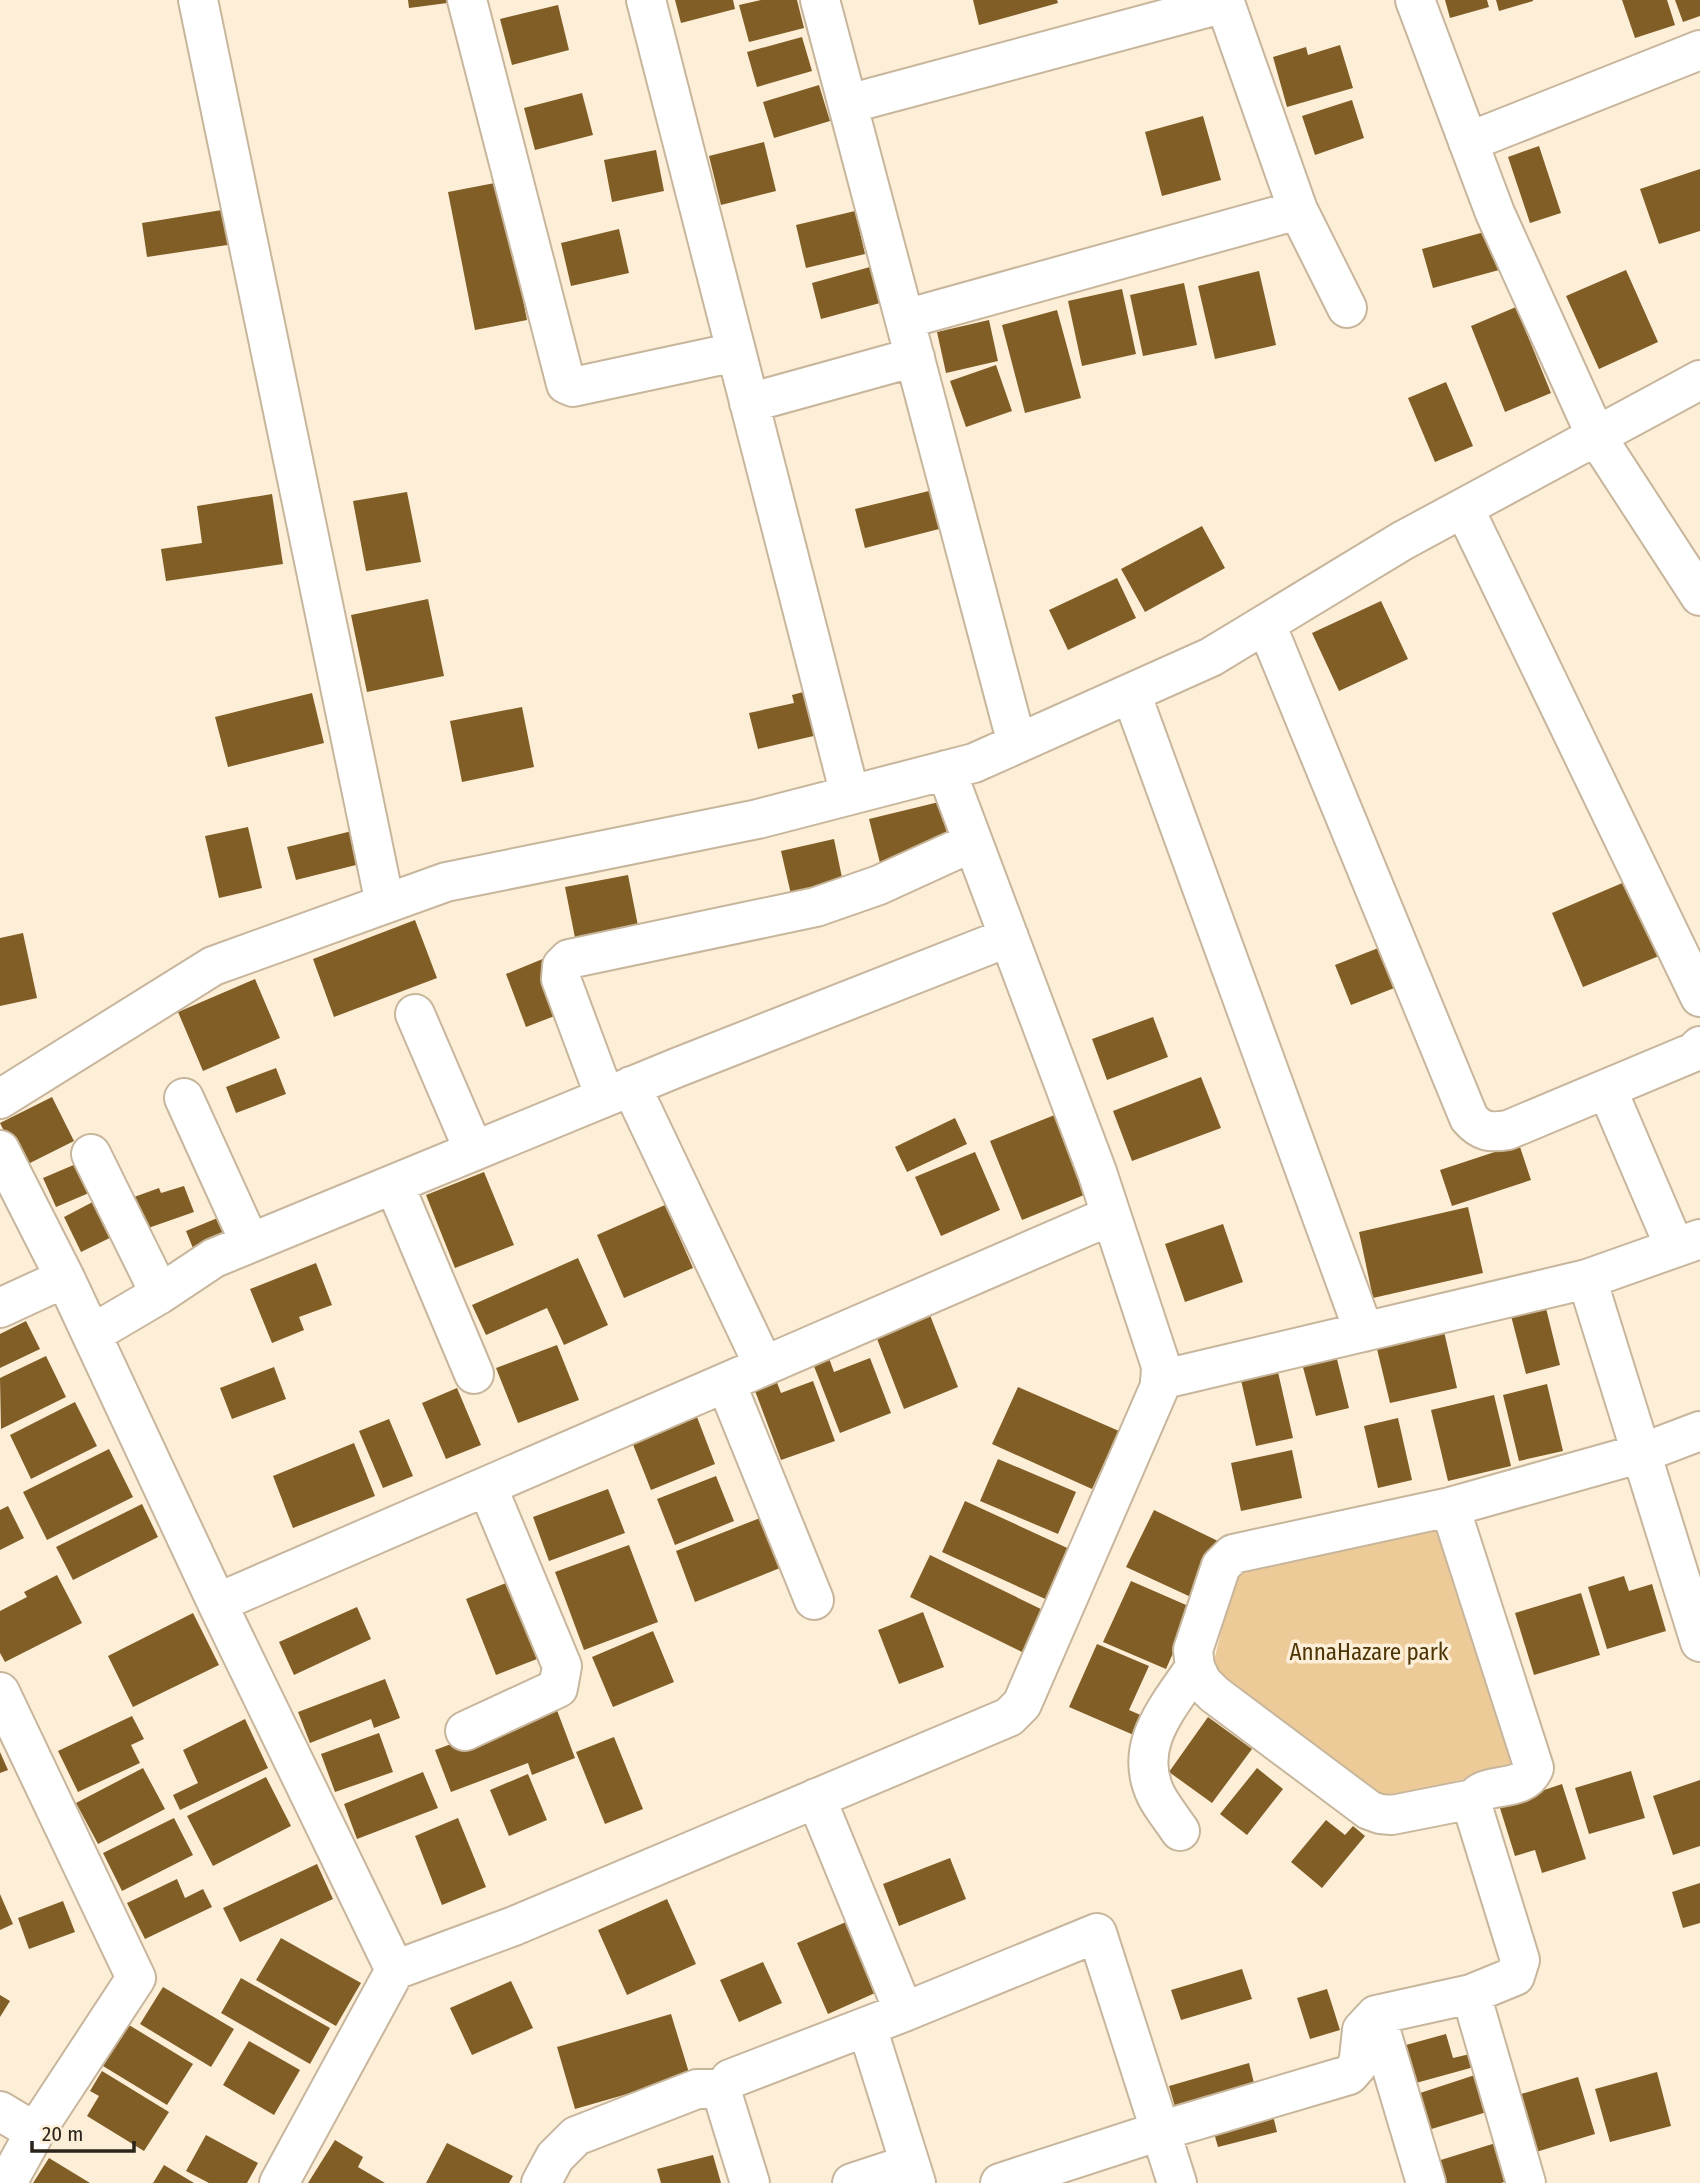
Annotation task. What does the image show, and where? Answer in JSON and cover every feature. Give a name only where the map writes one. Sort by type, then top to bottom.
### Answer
[{"type":"street","points":[[198,0],[385,904]]},
{"type":"street","points":[[467,0],[566,384],[573,387],[736,352]]},
{"type":"street","points":[[646,0],[850,795]]},
{"type":"street","points":[[820,0],[1017,744]]},
{"type":"street","points":[[1415,0],[1495,213],[1596,436],[1700,596]]},
{"type":"street","points":[[848,104],[1225,1],[1298,210],[1347,308]]},
{"type":"street","points":[[1468,142],[1700,51]]},
{"type":"street","points":[[905,319],[1298,210]]},
{"type":"street","points":[[749,403],[915,357]]},
{"type":"street","points":[[0,1099],[213,966],[446,882],[758,819],[974,763],[1211,657],[1402,541],[1700,380]]},
{"type":"street","points":[[1464,508],[1700,997]]},
{"type":"street","points":[[1266,624],[1469,1118],[1477,1127],[1491,1133],[1508,1130],[1695,1052],[1700,1046]]},
{"type":"street","points":[[1132,693],[1364,1332]]},
{"type":"street","points":[[279,2183],[396,1970],[514,1926],[1009,1717],[1022,1703],[1160,1386],[1161,1366],[1097,1172],[946,770]]},
{"type":"street","points":[[764,1366],[618,1092],[561,979],[562,966],[569,958],[816,907],[879,885],[973,842]]},
{"type":"street","points":[[92,1334],[214,1258],[618,1092],[1009,937]]},
{"type":"street","points":[[415,1014],[474,1151]]},
{"type":"street","points":[[1160,1380],[1587,1279],[1687,1243],[1607,1089]]},
{"type":"street","points":[[184,1098],[250,1243]]},
{"type":"street","points":[[0,1150],[65,1278],[217,1603],[396,1970]]},
{"type":"street","points":[[91,1154],[160,1294]]},
{"type":"street","points":[[394,1184],[474,1374]]},
{"type":"street","points":[[217,1603],[1110,1216]]},
{"type":"street","points":[[0,1308],[65,1278]]},
{"type":"street","points":[[1587,1279],[1700,1642]]},
{"type":"street","points":[[726,1383],[814,1600]]},
{"type":"street","points":[[1473,1799],[1392,1815],[1369,1810],[1214,1694],[1202,1682],[1195,1667],[1193,1650],[1221,1566],[1233,1554],[1450,1507],[1642,1453],[1700,1431]]},
{"type":"street","points":[[465,1731],[558,1688],[562,1666],[487,1486]]},
{"type":"street","points":[[1000,2183],[1160,2131],[1349,2075],[1357,2066],[1363,2029],[1376,2015],[1471,1994],[1515,1976],[1520,1960],[1473,1808],[1473,1799],[1478,1792],[1525,1782],[1531,1777],[1534,1768],[1450,1507]]},
{"type":"street","points":[[1180,1831],[1157,1797],[1151,1782],[1147,1756],[1154,1731],[1195,1667]]},
{"type":"street","points":[[0,1692],[136,1978],[36,2132],[7,2183]]},
{"type":"street","points":[[816,1798],[904,2012]]},
{"type":"street","points":[[750,2183],[724,2099],[724,2089],[730,2080],[1097,1933],[1177,2183]]},
{"type":"street","points":[[1471,1994],[1526,2183]]},
{"type":"street","points":[[1376,2015],[1426,2183]]},
{"type":"street","points":[[852,2183],[913,2174],[867,2026]]},
{"type":"street","points":[[543,2181],[555,2157],[576,2136],[697,2089],[724,2089]]},
{"type":"street","points":[[0,2111],[36,2132]]},
{"type":"green space","name":"AnnaHazare park","points":[[1441,1523],[1518,1756],[1513,1767],[1392,1797],[1371,1792],[1219,1675],[1213,1665],[1235,1575],[1248,1564]]},
{"type":"building","points":[[408,0],[455,0],[455,2],[409,8]]},
{"type":"building","points":[[675,0],[733,0],[735,9],[681,23]]},
{"type":"building","points":[[761,0],[797,0],[804,28],[749,42],[739,5]]},
{"type":"building","points":[[973,0],[1057,0],[1058,3],[979,25]]},
{"type":"building","points":[[1445,0],[1487,0],[1489,7],[1450,18]]},
{"type":"building","points":[[1496,0],[1533,0],[1533,1],[1499,11]]},
{"type":"building","points":[[1622,0],[1667,0],[1675,25],[1635,38]]},
{"type":"building","points":[[1675,0],[1700,0],[1700,16],[1683,22]]},
{"type":"building","points":[[558,5],[569,50],[512,65],[500,19]]},
{"type":"building","points":[[802,37],[812,71],[757,87],[747,52]]},
{"type":"building","points":[[1340,45],[1353,88],[1287,107],[1273,57],[1306,47],[1308,55]]},
{"type":"building","points":[[819,85],[830,121],[774,138],[763,102]]},
{"type":"building","points":[[582,93],[593,135],[535,150],[524,108]]},
{"type":"building","points":[[1352,100],[1364,138],[1315,155],[1302,116]]},
{"type":"building","points":[[1203,116],[1221,180],[1162,196],[1145,132]]},
{"type":"building","points":[[764,142],[776,191],[721,205],[709,156]]},
{"type":"building","points":[[1539,146],[1561,213],[1530,223],[1508,157]]},
{"type":"building","points":[[656,150],[664,191],[612,202],[604,160]]},
{"type":"building","points":[[1700,169],[1700,231],[1659,244],[1640,189]]},
{"type":"building","points":[[500,182],[527,320],[475,330],[448,192]]},
{"type":"building","points":[[228,209],[234,244],[147,257],[142,223]]},
{"type":"building","points":[[855,211],[865,254],[806,268],[796,225]]},
{"type":"building","points":[[619,229],[629,273],[571,286],[561,243]]},
{"type":"building","points":[[1488,231],[1499,270],[1433,288],[1422,249]]},
{"type":"building","points":[[870,267],[880,303],[821,319],[812,283]]},
{"type":"building","points":[[1626,270],[1658,342],[1599,369],[1566,296]]},
{"type":"building","points":[[1259,271],[1276,345],[1215,359],[1198,286]]},
{"type":"building","points":[[1184,283],[1197,345],[1143,356],[1130,295]]},
{"type":"building","points":[[1122,289],[1136,354],[1082,366],[1068,301]]},
{"type":"building","points":[[1516,307],[1551,393],[1505,412],[1471,326]]},
{"type":"building","points":[[1057,310],[1081,398],[1025,413],[1002,325]]},
{"type":"building","points":[[989,320],[998,361],[946,373],[937,332]]},
{"type":"building","points":[[996,365],[1012,411],[966,427],[950,381]]},
{"type":"building","points":[[1446,382],[1473,446],[1435,462],[1408,398]]},
{"type":"building","points":[[933,490],[943,528],[865,548],[855,509]]},
{"type":"building","points":[[407,492],[421,562],[366,571],[353,501]]},
{"type":"building","points":[[272,494],[283,564],[166,581],[161,549],[202,543],[197,506]]},
{"type":"building","points":[[1202,526],[1225,568],[1145,612],[1121,569]]},
{"type":"building","points":[[1117,578],[1136,618],[1068,650],[1049,610]]},
{"type":"building","points":[[428,599],[444,676],[367,692],[351,615]]},
{"type":"building","points":[[1381,601],[1408,659],[1339,691],[1312,633]]},
{"type":"building","points":[[807,691],[818,735],[758,749],[749,713],[794,703],[792,695]]},
{"type":"building","points":[[312,693],[324,743],[228,767],[215,717]]},
{"type":"building","points":[[522,707],[534,767],[462,782],[450,721]]},
{"type":"building","points":[[939,802],[951,850],[881,867],[869,819]]},
{"type":"building","points":[[248,827],[262,888],[219,898],[205,836]]},
{"type":"building","points":[[352,831],[360,864],[296,880],[287,847]]},
{"type":"building","points":[[834,839],[845,892],[793,903],[781,851]]},
{"type":"building","points":[[628,875],[640,936],[577,948],[565,887]]},
{"type":"building","points":[[1627,881],[1659,956],[1583,987],[1552,913]]},
{"type":"building","points":[[415,920],[437,978],[334,1017],[313,959]]},
{"type":"building","points":[[23,933],[37,998],[0,1006],[0,938]]},
{"type":"building","points":[[1391,943],[1407,983],[1351,1005],[1335,965]]},
{"type":"building","points":[[545,958],[565,1012],[526,1027],[506,974]]},
{"type":"building","points":[[255,979],[280,1038],[203,1071],[178,1012]]},
{"type":"building","points":[[1153,1017],[1168,1057],[1107,1080],[1092,1039]]},
{"type":"building","points":[[276,1068],[286,1094],[236,1113],[226,1087]]},
{"type":"building","points":[[1201,1077],[1221,1128],[1132,1161],[1113,1111]]},
{"type":"building","points":[[52,1097],[74,1141],[22,1167],[0,1123]]},
{"type":"building","points":[[1062,1112],[1094,1191],[1022,1220],[990,1141]]},
{"type":"building","points":[[955,1118],[967,1144],[907,1172],[895,1147]]},
{"type":"building","points":[[1519,1144],[1531,1180],[1452,1206],[1440,1170]]},
{"type":"building","points":[[975,1152],[1000,1210],[941,1236],[915,1177]]},
{"type":"building","points":[[90,1158],[103,1187],[56,1207],[43,1178]]},
{"type":"building","points":[[484,1172],[514,1245],[455,1268],[426,1195]]},
{"type":"building","points":[[184,1186],[194,1212],[134,1233],[123,1201],[159,1188],[161,1193]]},
{"type":"building","points":[[106,1195],[124,1231],[81,1252],[64,1217]]},
{"type":"building","points":[[665,1205],[693,1268],[624,1298],[597,1235]]},
{"type":"building","points":[[1468,1207],[1483,1273],[1373,1298],[1359,1232]]},
{"type":"building","points":[[232,1212],[243,1239],[197,1258],[186,1231]]},
{"type":"building","points":[[1223,1224],[1243,1282],[1185,1302],[1165,1244]]},
{"type":"building","points":[[578,1258],[608,1325],[564,1345],[547,1308],[486,1335],[472,1305]]},
{"type":"building","points":[[316,1263],[332,1305],[299,1317],[304,1330],[272,1343],[250,1289]]},
{"type":"building","points":[[1543,1296],[1560,1365],[1526,1374],[1508,1304]]},
{"type":"building","points":[[928,1310],[958,1387],[904,1409],[874,1331]]},
{"type":"building","points":[[26,1321],[40,1349],[0,1368],[0,1334]]},
{"type":"building","points":[[1443,1327],[1457,1388],[1390,1403],[1377,1349],[1391,1345],[1390,1339]]},
{"type":"building","points":[[557,1345],[579,1400],[518,1423],[496,1368]]},
{"type":"building","points":[[1334,1347],[1349,1408],[1316,1416],[1300,1356]]},
{"type":"building","points":[[826,1350],[834,1372],[870,1358],[891,1413],[840,1433],[810,1356]]},
{"type":"building","points":[[46,1356],[66,1397],[1,1429],[0,1378]]},
{"type":"building","points":[[274,1367],[286,1399],[232,1419],[220,1388]]},
{"type":"building","points":[[1278,1372],[1293,1438],[1256,1446],[1241,1380]]},
{"type":"building","points":[[774,1375],[781,1393],[813,1381],[835,1441],[781,1460],[752,1383]]},
{"type":"building","points":[[1547,1384],[1563,1451],[1519,1461],[1503,1395]]},
{"type":"building","points":[[1018,1387],[1119,1431],[1092,1489],[992,1444]]},
{"type":"building","points":[[457,1388],[481,1445],[446,1459],[422,1403]]},
{"type":"building","points":[[1494,1395],[1511,1466],[1448,1481],[1431,1410]]},
{"type":"building","points":[[75,1402],[97,1446],[31,1479],[10,1435]]},
{"type":"building","points":[[697,1417],[715,1464],[651,1490],[632,1442]]},
{"type":"building","points":[[1398,1418],[1412,1480],[1378,1488],[1364,1426]]},
{"type":"building","points":[[389,1419],[413,1476],[383,1488],[359,1431]]},
{"type":"building","points":[[354,1443],[375,1496],[293,1528],[273,1476]]},
{"type":"building","points":[[109,1449],[133,1497],[47,1540],[23,1492]]},
{"type":"building","points":[[1292,1450],[1302,1498],[1241,1511],[1231,1463]]},
{"type":"building","points":[[998,1459],[1076,1492],[1058,1534],[980,1501]]},
{"type":"building","points":[[716,1476],[734,1521],[675,1545],[657,1499]]},
{"type":"building","points":[[608,1489],[625,1533],[549,1561],[533,1517]]},
{"type":"building","points":[[965,1501],[1076,1552],[1052,1602],[942,1552]]},
{"type":"building","points":[[142,1504],[158,1537],[73,1580],[56,1547]]},
{"type":"building","points":[[8,1506],[24,1538],[0,1550],[0,1510]]},
{"type":"building","points":[[1154,1510],[1220,1542],[1193,1598],[1126,1567]]},
{"type":"building","points":[[760,1518],[780,1568],[695,1602],[676,1551]]},
{"type":"building","points":[[629,1545],[658,1622],[584,1650],[555,1572]]},
{"type":"building","points":[[930,1555],[1045,1611],[1024,1653],[910,1597]]},
{"type":"building","points":[[57,1575],[82,1623],[5,1662],[0,1653],[0,1611],[27,1597],[24,1592]]},
{"type":"building","points":[[1624,1576],[1629,1591],[1652,1584],[1666,1631],[1607,1649],[1588,1587]]},
{"type":"building","points":[[1131,1581],[1193,1608],[1166,1669],[1103,1642]]},
{"type":"building","points":[[506,1583],[537,1659],[496,1675],[466,1599]]},
{"type":"building","points":[[1581,1593],[1600,1655],[1534,1675],[1515,1613]]},
{"type":"building","points":[[357,1607],[371,1639],[294,1675],[279,1642]]},
{"type":"building","points":[[923,1612],[944,1667],[899,1684],[878,1630]]},
{"type":"building","points":[[193,1613],[219,1665],[133,1707],[108,1656]]},
{"type":"building","points":[[653,1631],[674,1682],[613,1707],[592,1657]]},
{"type":"building","points":[[1097,1644],[1149,1666],[1129,1710],[1145,1717],[1136,1736],[1069,1707]]},
{"type":"building","points":[[385,1679],[400,1718],[374,1728],[371,1719],[310,1743],[298,1712]]},
{"type":"building","points":[[555,1705],[575,1758],[532,1775],[528,1763],[451,1792],[435,1750]]},
{"type":"building","points":[[132,1716],[144,1739],[131,1745],[140,1763],[78,1792],[58,1751]]},
{"type":"building","points":[[1208,1717],[1252,1749],[1212,1803],[1169,1772]]},
{"type":"building","points":[[245,1719],[268,1768],[180,1810],[173,1795],[198,1783],[183,1750]]},
{"type":"building","points":[[379,1733],[393,1772],[335,1792],[321,1754]]},
{"type":"building","points":[[614,1737],[643,1809],[605,1824],[576,1752]]},
{"type":"building","points":[[0,1752],[8,1770],[0,1773]]},
{"type":"building","points":[[143,1768],[165,1809],[98,1844],[76,1803]]},
{"type":"building","points":[[1257,1768],[1283,1789],[1247,1835],[1220,1814]]},
{"type":"building","points":[[1631,1771],[1645,1818],[1589,1834],[1575,1788]]},
{"type":"building","points":[[423,1772],[438,1808],[357,1839],[344,1804]]},
{"type":"building","points":[[528,1774],[547,1820],[509,1836],[490,1790]]},
{"type":"building","points":[[266,1777],[291,1826],[213,1866],[187,1816]]},
{"type":"building","points":[[1700,1780],[1700,1846],[1673,1855],[1653,1796]]},
{"type":"building","points":[[1562,1784],[1586,1859],[1542,1873],[1535,1850],[1515,1856],[1499,1805]]},
{"type":"building","points":[[174,1818],[193,1855],[122,1891],[103,1853]]},
{"type":"building","points":[[458,1818],[486,1887],[442,1905],[415,1836]]},
{"type":"building","points":[[1326,1820],[1345,1835],[1353,1826],[1365,1836],[1322,1888],[1291,1862]]},
{"type":"building","points":[[950,1858],[966,1899],[899,1926],[883,1884]]},
{"type":"building","points":[[317,1864],[333,1899],[240,1942],[223,1908]]},
{"type":"building","points":[[177,1879],[185,1898],[203,1889],[212,1907],[145,1939],[127,1903]]},
{"type":"building","points":[[1700,1883],[1700,1923],[1683,1928],[1672,1892]]},
{"type":"building","points":[[0,1894],[13,1924],[0,1930]]},
{"type":"building","points":[[667,1899],[696,1964],[627,1995],[598,1930]]},
{"type":"building","points":[[63,1901],[75,1932],[29,1949],[18,1918]]},
{"type":"building","points":[[853,1919],[884,1989],[828,2014],[797,1943]]},
{"type":"building","points":[[281,1938],[361,1983],[336,2026],[256,1980]]},
{"type":"building","points":[[763,1962],[782,2003],[739,2022],[720,1980]]},
{"type":"building","points":[[1242,1969],[1252,1999],[1181,2020],[1171,1990]]},
{"type":"building","points":[[241,1978],[330,2028],[310,2064],[221,2013]]},
{"type":"building","points":[[511,1981],[533,2028],[472,2055],[450,2008]]},
{"type":"building","points":[[163,1987],[234,2029],[211,2067],[140,2024]]},
{"type":"building","points":[[1327,1989],[1340,2030],[1310,2039],[1297,1998]]},
{"type":"building","points":[[0,1995],[10,2001],[0,2017]]},
{"type":"building","points":[[671,2014],[690,2076],[575,2109],[557,2047]]},
{"type":"building","points":[[129,2025],[193,2064],[167,2105],[103,2066]]},
{"type":"building","points":[[1446,2034],[1453,2058],[1470,2054],[1474,2067],[1405,2086],[1395,2048]]},
{"type":"building","points":[[249,2041],[300,2070],[274,2115],[223,2085]]},
{"type":"building","points":[[1249,2063],[1257,2095],[1178,2117],[1169,2086]]},
{"type":"building","points":[[102,2071],[169,2112],[144,2151],[87,2116],[99,2096],[90,2091]]},
{"type":"building","points":[[1657,2072],[1671,2126],[1610,2142],[1595,2089]]},
{"type":"building","points":[[1478,2074],[1490,2111],[1425,2131],[1414,2095]]},
{"type":"building","points":[[1578,2077],[1595,2134],[1536,2152],[1518,2095]]},
{"type":"building","points":[[1270,2103],[1277,2132],[1218,2147],[1210,2119]]},
{"type":"building","points":[[206,2135],[258,2163],[247,2183],[209,2183],[186,2171]]},
{"type":"building","points":[[335,2140],[363,2157],[358,2167],[385,2183],[308,2183]]},
{"type":"building","points":[[1499,2142],[1511,2180],[1501,2183],[1437,2183],[1431,2163]]},
{"type":"building","points":[[447,2143],[513,2176],[509,2183],[426,2183]]},
{"type":"building","points":[[713,2155],[721,2183],[661,2183],[657,2169]]},
{"type":"building","points":[[49,2158],[90,2183],[33,2183]]},
{"type":"building","points":[[164,2165],[194,2183],[153,2183]]}]
